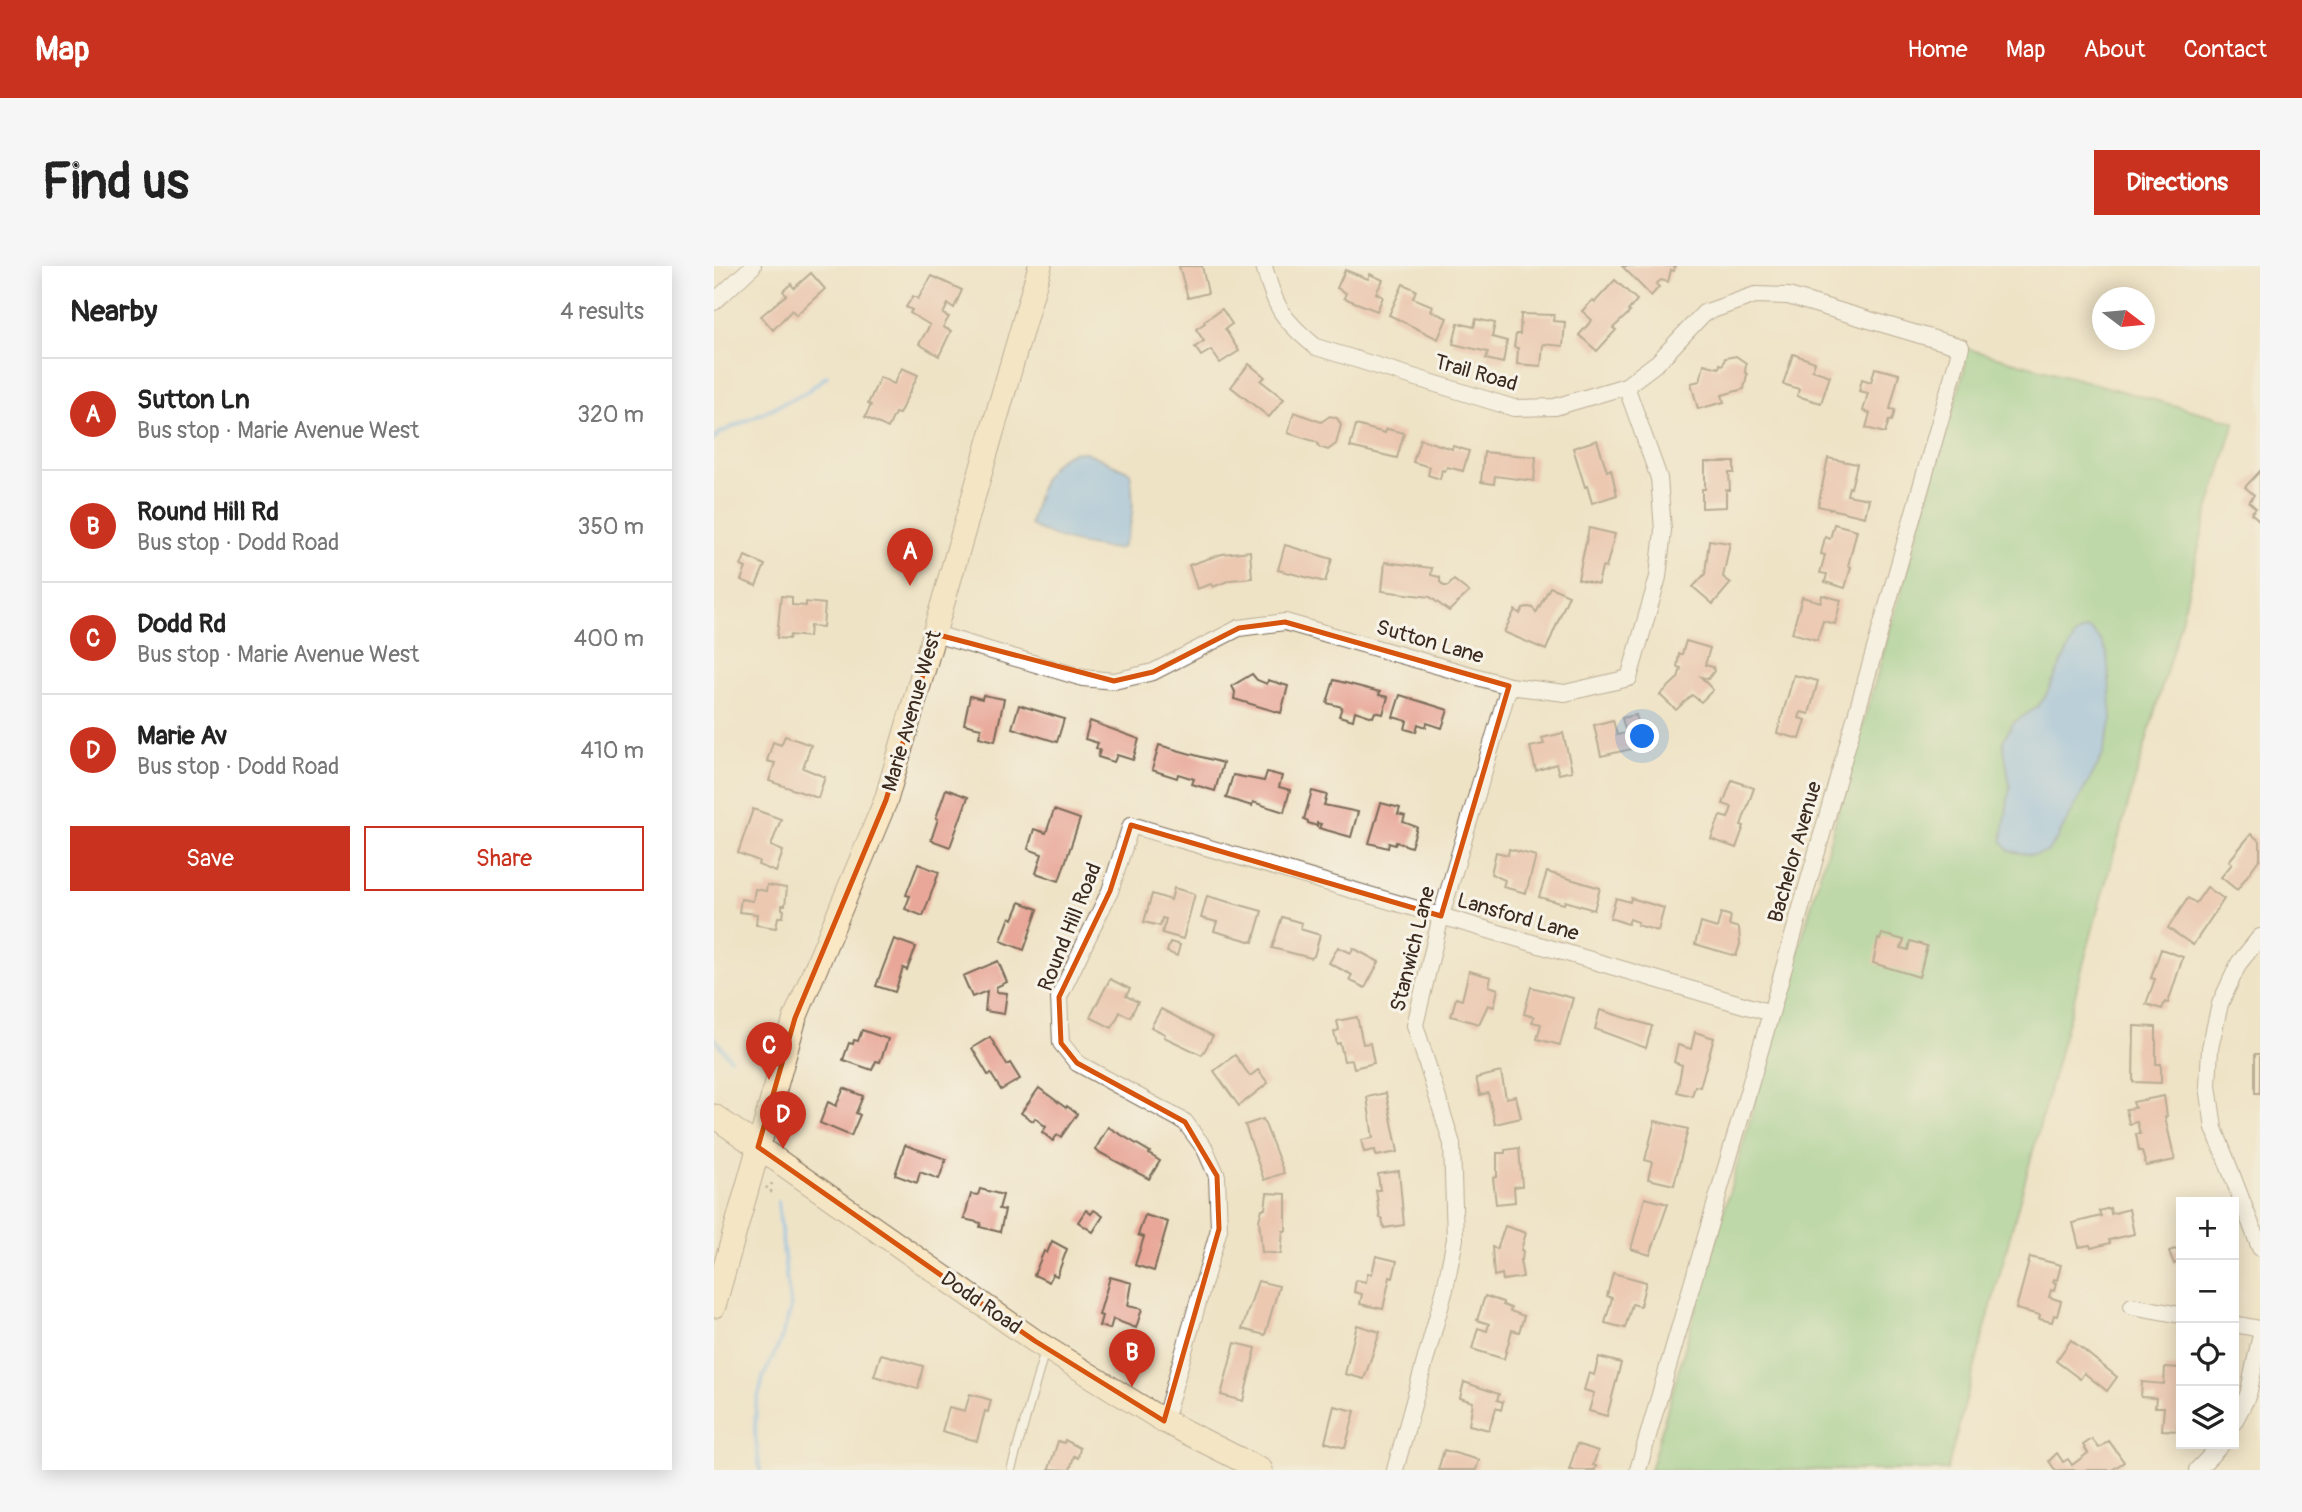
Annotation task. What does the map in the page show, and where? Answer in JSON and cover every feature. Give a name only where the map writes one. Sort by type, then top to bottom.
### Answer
[{"type":"street","points":[[714,302],[753,266]]},
{"type":"street","name":"Marie Avenue West","points":[[714,1306],[795,1018],[886,800],[1040,266]]},
{"type":"street","name":"Trail Road","points":[[1264,266],[1273,299],[1291,326],[1316,347],[1514,408],[1555,407],[1626,386],[1658,362],[1704,313],[1755,295],[1788,296],[1860,317]]},
{"type":"street","name":"Bachelor Avenue","points":[[1638,1470],[1961,347],[1860,317]]},
{"type":"street","name":"Sutton Lane","points":[[935,634],[1083,678],[1114,681],[1153,672],[1239,628],[1285,622],[1509,686],[1566,693],[1629,678],[1658,578],[1663,530],[1660,478],[1626,386]]},
{"type":"street","name":"Stanwich Lane","points":[[1395,1470],[1445,1289],[1455,1239],[1451,1144],[1415,1025],[1441,916],[1509,686]]},
{"type":"street","name":"Lansford Lane","points":[[1131,825],[1771,1013]]},
{"type":"street","name":"Round Hill Road","points":[[1131,825],[1110,891],[1059,997],[1061,1043],[1077,1063],[1185,1122],[1205,1149],[1217,1176],[1219,1229],[1164,1421]]},
{"type":"street","points":[[2260,937],[2239,962],[2220,1004],[2210,1048],[2208,1086],[2214,1128],[2260,1248]]},
{"type":"street","name":"Dodd Road","points":[[714,1116],[1046,1348],[1164,1421],[1261,1470]]},
{"type":"street","points":[[2132,1306],[2176,1314]]},
{"type":"street","points":[[2239,1325],[2260,1329]]},
{"type":"street","points":[[2239,1412],[2248,1395],[2260,1339]]},
{"type":"street","points":[[2197,1470],[2217,1449]]},
{"type":"lane","points":[[1011,1470],[1046,1348]]},
{"type":"highlighted area","points":[[1285,622],[1509,686],[1441,916],[1131,825],[1110,891],[1059,997],[1061,1043],[1077,1063],[1185,1122],[1217,1176],[1219,1229],[1164,1421],[1035,1341],[758,1147],[795,1018],[886,800],[935,634],[1114,681],[1153,672],[1239,628]]},
{"type":"green space","points":[[1961,347],[2235,422],[2102,895],[1947,1470],[1650,1470],[1966,364]]},
{"type":"water","points":[[1074,452],[1086,452],[1130,472],[1132,510],[1122,547],[1117,549],[1072,542],[1030,525],[1048,472],[1063,457]]},
{"type":"water","points":[[2090,629],[2107,653],[2112,720],[2102,757],[2057,839],[2047,852],[2033,855],[2009,851],[2002,841],[2010,786],[2003,741],[2013,723],[2036,708],[2044,699],[2075,636]]},
{"type":"building","points":[[1179,266],[1202,266],[1208,293],[1188,298]]},
{"type":"building","points":[[1622,266],[1675,266],[1668,282],[1661,280],[1656,284],[1659,287],[1651,296]]},
{"type":"building","points":[[1345,270],[1368,279],[1370,274],[1383,280],[1376,293],[1383,297],[1377,311],[1344,298],[1346,293],[1337,288]]},
{"type":"building","points":[[811,273],[825,289],[796,315],[792,310],[773,330],[761,316],[786,295],[783,291],[791,284],[794,288]]},
{"type":"building","points":[[932,276],[962,290],[954,308],[948,304],[943,314],[949,317],[943,327],[951,331],[939,356],[919,344],[930,325],[910,313],[912,310],[906,307],[913,296],[918,299]]},
{"type":"building","points":[[1615,280],[1637,300],[1597,351],[1579,335],[1592,320],[1582,311],[1593,300],[1595,302]]},
{"type":"building","points":[[1403,284],[1416,290],[1413,298],[1433,306],[1431,311],[1447,318],[1438,339],[1389,315]]},
{"type":"building","points":[[1222,309],[1232,324],[1225,329],[1239,351],[1220,363],[1211,350],[1201,356],[1195,347],[1204,341],[1196,329]]},
{"type":"building","points":[[1521,314],[1554,315],[1553,321],[1565,322],[1563,346],[1543,344],[1541,366],[1517,364],[1518,348],[1514,347],[1516,334],[1520,334]]},
{"type":"building","points":[[1476,319],[1495,323],[1492,337],[1507,341],[1503,363],[1486,359],[1488,352],[1453,344],[1458,323],[1474,327]]},
{"type":"building","points":[[1793,354],[1815,362],[1812,370],[1830,376],[1821,403],[1797,396],[1799,389],[1783,384]]},
{"type":"building","points":[[1736,356],[1746,363],[1744,389],[1722,395],[1724,402],[1698,409],[1691,383],[1700,381],[1704,364],[1719,368],[1725,358]]},
{"type":"building","points":[[1249,364],[1265,377],[1261,381],[1284,399],[1269,417],[1231,387]]},
{"type":"building","points":[[902,368],[918,375],[899,414],[895,413],[888,428],[865,417],[871,405],[868,404],[880,377],[894,384]]},
{"type":"building","points":[[1875,368],[1899,374],[1890,409],[1895,410],[1885,433],[1866,428],[1870,413],[1863,411],[1868,393],[1859,391],[1862,379],[1871,382]]},
{"type":"building","points":[[1294,412],[1321,422],[1330,416],[1337,418],[1341,425],[1336,444],[1328,450],[1319,447],[1317,442],[1288,433]]},
{"type":"building","points":[[1356,425],[1385,433],[1387,429],[1404,433],[1397,458],[1350,447]]},
{"type":"building","points":[[1420,439],[1452,449],[1453,446],[1469,451],[1463,471],[1447,467],[1445,471],[1442,470],[1440,479],[1428,475],[1430,467],[1413,462]]},
{"type":"building","points":[[1597,440],[1607,471],[1611,469],[1617,495],[1592,503],[1573,448]]},
{"type":"building","points":[[1484,452],[1536,457],[1534,481],[1495,476],[1494,484],[1481,482]]},
{"type":"building","points":[[1828,458],[1857,464],[1847,495],[1869,499],[1865,517],[1818,506]]},
{"type":"building","points":[[1705,462],[1734,462],[1734,473],[1729,473],[1730,490],[1726,490],[1726,507],[1702,508]]},
{"type":"building","points":[[2260,471],[2260,521],[2251,513],[2256,508],[2249,502],[2254,495],[2245,487]]},
{"type":"building","points":[[1834,524],[1857,530],[1845,588],[1825,582],[1827,574],[1820,573],[1825,555],[1821,554],[1825,537],[1830,539]]},
{"type":"building","points":[[1589,528],[1615,534],[1606,568],[1602,567],[1598,584],[1578,579]]},
{"type":"building","points":[[1709,540],[1730,543],[1723,577],[1731,583],[1713,604],[1693,587],[1705,574]]},
{"type":"building","points":[[1285,545],[1332,559],[1325,582],[1278,570]]},
{"type":"building","points":[[1250,551],[1252,578],[1230,580],[1213,587],[1211,584],[1197,589],[1189,565],[1222,554]]},
{"type":"building","points":[[745,556],[765,565],[756,586],[741,580],[746,568],[741,566]]},
{"type":"building","points":[[1385,562],[1432,568],[1431,575],[1440,577],[1444,586],[1454,580],[1469,592],[1449,611],[1430,597],[1382,591]]},
{"type":"building","points":[[1550,587],[1569,595],[1546,650],[1504,632],[1515,610],[1520,614],[1523,608],[1528,607],[1533,608],[1536,613]]},
{"type":"building","points":[[1822,595],[1841,600],[1835,624],[1823,621],[1817,640],[1792,633],[1802,597],[1821,602]]},
{"type":"building","points":[[781,596],[792,597],[792,605],[806,606],[806,602],[825,604],[823,627],[810,626],[809,637],[790,635],[789,639],[777,638]]},
{"type":"building","points":[[1686,641],[1710,648],[1705,665],[1713,667],[1714,671],[1708,679],[1701,677],[1713,690],[1701,702],[1692,695],[1676,710],[1660,695],[1678,678],[1681,668],[1677,667],[1679,654],[1682,654]]},
{"type":"building","points":[[1252,674],[1257,680],[1267,684],[1268,680],[1288,686],[1281,713],[1234,699],[1232,686]]},
{"type":"building","points":[[1794,675],[1818,681],[1809,714],[1801,712],[1799,718],[1806,720],[1800,739],[1777,733]]},
{"type":"building","points":[[1334,680],[1380,692],[1379,695],[1388,697],[1383,714],[1375,712],[1373,717],[1355,711],[1353,720],[1339,716],[1342,707],[1327,703]]},
{"type":"building","points":[[983,695],[1004,699],[995,741],[979,737],[981,728],[964,724],[970,696],[982,699]]},
{"type":"building","points":[[1400,695],[1448,710],[1442,728],[1427,723],[1426,727],[1418,724],[1416,732],[1405,729],[1407,721],[1393,717]]},
{"type":"building","points":[[1019,705],[1064,719],[1057,742],[1012,728]]},
{"type":"building","points":[[1636,715],[1644,746],[1601,756],[1594,725],[1613,720],[1617,735],[1626,733],[1622,718]]},
{"type":"building","points":[[1090,721],[1139,739],[1133,760],[1117,755],[1114,762],[1098,757],[1098,743],[1085,739]]},
{"type":"building","points":[[1563,733],[1572,771],[1559,774],[1556,764],[1536,771],[1530,747],[1544,744],[1542,738]]},
{"type":"building","points":[[785,736],[811,745],[803,768],[825,777],[818,798],[769,781],[775,763],[767,761],[773,742],[781,745]]},
{"type":"building","points":[[1159,745],[1223,763],[1215,791],[1192,784],[1194,779],[1178,774],[1177,778],[1152,770]]},
{"type":"building","points":[[1267,772],[1282,776],[1279,787],[1290,790],[1284,812],[1253,802],[1252,806],[1226,798],[1233,775],[1264,781]]},
{"type":"building","points":[[1732,780],[1754,788],[1736,848],[1711,839],[1720,816],[1728,818],[1732,807],[1723,804]]},
{"type":"building","points":[[946,789],[968,797],[950,847],[931,840]]},
{"type":"building","points":[[1312,791],[1327,795],[1324,805],[1358,812],[1351,837],[1319,828],[1321,824],[1317,823],[1317,826],[1304,819]]},
{"type":"building","points":[[1381,803],[1400,808],[1398,814],[1405,816],[1403,822],[1417,827],[1411,847],[1396,842],[1395,845],[1389,843],[1388,848],[1369,843]]},
{"type":"building","points":[[753,809],[781,819],[771,846],[783,851],[776,872],[758,865],[759,861],[738,853]]},
{"type":"building","points":[[1054,810],[1080,819],[1059,881],[1036,873],[1042,854],[1028,849],[1034,829],[1046,833]]},
{"type":"building","points":[[2251,834],[2260,841],[2260,858],[2237,890],[2221,877],[2232,864],[2229,861]]},
{"type":"building","points":[[1509,849],[1536,856],[1526,893],[1503,887],[1505,880],[1491,874],[1496,852],[1508,855]]},
{"type":"building","points":[[918,864],[939,872],[923,916],[905,909],[910,896],[906,895]]},
{"type":"building","points":[[1547,872],[1600,888],[1594,910],[1539,897]]},
{"type":"building","points":[[767,885],[787,888],[785,905],[782,905],[783,917],[778,917],[776,928],[756,925],[757,914],[739,912],[741,899],[753,901],[755,889],[766,891]]},
{"type":"building","points":[[2207,887],[2224,899],[2193,945],[2168,928],[2188,898],[2196,903]]},
{"type":"building","points":[[1174,888],[1195,894],[1183,939],[1162,933],[1166,919],[1162,918],[1160,926],[1144,922],[1152,894],[1171,900]]},
{"type":"building","points":[[1207,896],[1262,911],[1253,942],[1214,931],[1217,922],[1201,918]]},
{"type":"building","points":[[1616,898],[1630,902],[1631,898],[1664,908],[1658,931],[1637,925],[1638,922],[1630,919],[1628,924],[1610,918]]},
{"type":"building","points":[[1020,902],[1038,909],[1024,950],[1001,941],[1010,917],[1013,919]]},
{"type":"building","points":[[1721,913],[1731,916],[1729,925],[1739,928],[1740,944],[1736,956],[1695,944],[1701,923],[1717,928]]},
{"type":"building","points":[[1282,917],[1302,923],[1300,929],[1320,935],[1314,956],[1311,958],[1272,948]]},
{"type":"building","points":[[1882,934],[1904,940],[1901,948],[1908,950],[1910,941],[1927,946],[1919,977],[1873,963],[1878,939],[1880,940]]},
{"type":"building","points":[[894,939],[916,947],[907,970],[903,968],[895,992],[876,986]]},
{"type":"building","points":[[1170,942],[1180,945],[1177,956],[1167,952]]},
{"type":"building","points":[[1338,947],[1351,953],[1353,948],[1379,962],[1365,988],[1349,980],[1352,975],[1329,963]]},
{"type":"building","points":[[2161,949],[2183,957],[2168,1003],[2165,1002],[2162,1009],[2146,1004],[2155,979],[2151,978]]},
{"type":"building","points":[[998,961],[1007,982],[996,987],[997,992],[1007,993],[1004,1014],[985,1011],[987,991],[972,997],[963,976]]},
{"type":"building","points":[[1469,971],[1491,977],[1489,986],[1498,989],[1494,1007],[1488,1005],[1479,1024],[1451,1016],[1456,998],[1462,1000]]},
{"type":"building","points":[[1110,979],[1130,989],[1126,996],[1138,1002],[1130,1017],[1120,1012],[1112,1028],[1090,1017]]},
{"type":"building","points":[[1531,987],[1573,998],[1560,1045],[1537,1039],[1541,1024],[1532,1022],[1534,1017],[1524,1014]]},
{"type":"building","points":[[1161,1009],[1213,1036],[1202,1055],[1164,1037],[1165,1034],[1151,1027]]},
{"type":"building","points":[[1600,1010],[1652,1026],[1646,1048],[1595,1029]]},
{"type":"building","points":[[1357,1017],[1363,1044],[1370,1043],[1374,1063],[1354,1068],[1352,1060],[1344,1061],[1334,1032],[1339,1030],[1337,1021]]},
{"type":"building","points":[[2134,1026],[2156,1027],[2156,1064],[2161,1064],[2161,1083],[2133,1082]]},
{"type":"building","points":[[862,1030],[888,1039],[880,1062],[876,1061],[872,1070],[843,1060],[849,1043],[858,1041]]},
{"type":"building","points":[[1695,1032],[1714,1038],[1700,1087],[1695,1086],[1692,1096],[1677,1092],[1682,1065],[1674,1062],[1678,1045],[1691,1049]]},
{"type":"building","points":[[990,1037],[1007,1065],[1010,1063],[1020,1079],[1001,1090],[991,1074],[988,1075],[972,1048]]},
{"type":"building","points":[[2255,1054],[2260,1054],[2260,1093],[2255,1093]]},
{"type":"building","points":[[1235,1055],[1250,1076],[1258,1070],[1268,1083],[1239,1106],[1214,1071]]},
{"type":"building","points":[[1501,1072],[1506,1098],[1516,1096],[1521,1118],[1495,1124],[1488,1093],[1480,1095],[1476,1078]]},
{"type":"building","points":[[844,1088],[863,1096],[856,1113],[860,1115],[851,1136],[820,1123],[828,1102],[836,1106]]},
{"type":"building","points":[[1039,1088],[1077,1114],[1061,1137],[1057,1135],[1053,1141],[1042,1132],[1046,1127],[1035,1118],[1033,1121],[1021,1113]]},
{"type":"building","points":[[1386,1093],[1398,1152],[1376,1156],[1375,1150],[1364,1152],[1361,1140],[1373,1138],[1367,1097]]},
{"type":"building","points":[[2164,1096],[2165,1117],[2175,1160],[2146,1166],[2142,1151],[2139,1151],[2136,1134],[2140,1134],[2137,1122],[2129,1124],[2126,1109],[2135,1108],[2133,1102]]},
{"type":"building","points":[[1263,1119],[1284,1173],[1264,1180],[1245,1125]]},
{"type":"building","points":[[1655,1121],[1688,1129],[1674,1185],[1648,1179],[1652,1162],[1645,1160]]},
{"type":"building","points":[[1108,1127],[1160,1161],[1149,1179],[1095,1150]]},
{"type":"building","points":[[905,1145],[946,1159],[939,1179],[920,1172],[917,1183],[895,1175]]},
{"type":"building","points":[[1519,1148],[1522,1186],[1514,1187],[1515,1202],[1496,1204],[1493,1178],[1497,1177],[1497,1153]]},
{"type":"building","points":[[1399,1171],[1404,1225],[1384,1228],[1376,1190],[1380,1190],[1378,1174]]},
{"type":"building","points":[[980,1189],[1003,1195],[999,1209],[1005,1210],[1000,1232],[964,1219],[971,1194],[978,1195]]},
{"type":"building","points":[[1267,1193],[1286,1194],[1286,1231],[1283,1231],[1281,1254],[1262,1252],[1259,1220],[1262,1209],[1265,1209]]},
{"type":"building","points":[[1645,1198],[1668,1204],[1650,1255],[1631,1249]]},
{"type":"building","points":[[2110,1208],[2111,1214],[2129,1209],[2134,1234],[2091,1248],[2090,1245],[2079,1247],[2073,1223],[2101,1216],[2099,1211]]},
{"type":"building","points":[[1086,1210],[1091,1214],[1094,1210],[1103,1216],[1093,1232],[1078,1222]]},
{"type":"building","points":[[1145,1215],[1168,1222],[1154,1271],[1135,1265],[1144,1237],[1138,1235]]},
{"type":"building","points":[[1505,1226],[1526,1233],[1520,1260],[1523,1277],[1503,1280],[1502,1274],[1494,1276],[1492,1247],[1497,1249]]},
{"type":"building","points":[[1052,1241],[1067,1249],[1057,1276],[1053,1274],[1049,1282],[1034,1275],[1044,1251],[1047,1253]]},
{"type":"building","points":[[2176,1249],[2176,1263],[2174,1264],[2169,1251]]},
{"type":"building","points":[[1376,1256],[1397,1261],[1393,1278],[1390,1277],[1383,1309],[1360,1304],[1362,1294],[1354,1292],[1356,1280],[1366,1282],[1368,1273],[1372,1274]]},
{"type":"building","points":[[2030,1257],[2061,1265],[2057,1280],[2054,1279],[2053,1282],[2056,1283],[2054,1291],[2051,1290],[2049,1297],[2061,1301],[2057,1316],[2054,1315],[2052,1322],[2039,1319],[2040,1315],[2016,1309]]},
{"type":"building","points":[[1613,1273],[1646,1282],[1640,1306],[1632,1304],[1625,1328],[1605,1323],[1612,1298],[1607,1296]]},
{"type":"building","points":[[1110,1277],[1132,1283],[1128,1306],[1142,1309],[1136,1328],[1113,1319],[1110,1329],[1099,1326],[1102,1316],[1099,1315]]},
{"type":"building","points":[[1258,1281],[1279,1286],[1265,1335],[1242,1329]]},
{"type":"building","points":[[1485,1296],[1503,1302],[1503,1305],[1511,1308],[1510,1311],[1524,1316],[1519,1332],[1512,1330],[1504,1359],[1472,1349],[1478,1328],[1487,1331],[1489,1324],[1477,1320]]},
{"type":"building","points":[[1357,1325],[1380,1332],[1364,1379],[1345,1374]]},
{"type":"building","points":[[2071,1340],[2117,1377],[2107,1391],[2084,1373],[2080,1379],[2056,1361]]},
{"type":"building","points":[[1235,1343],[1256,1348],[1243,1401],[1221,1395]]},
{"type":"building","points":[[881,1354],[923,1366],[918,1389],[874,1376]]},
{"type":"building","points":[[1599,1357],[1621,1363],[1607,1416],[1589,1411],[1594,1393],[1584,1390],[1589,1373],[1594,1375]]},
{"type":"building","points":[[2165,1367],[2176,1368],[2176,1431],[2162,1430],[2164,1407],[2155,1407],[2156,1398],[2141,1397],[2142,1382],[2164,1384]]},
{"type":"building","points":[[1464,1382],[1499,1394],[1497,1400],[1503,1402],[1501,1410],[1496,1408],[1489,1430],[1469,1425],[1473,1402],[1460,1398]]},
{"type":"building","points":[[970,1394],[991,1400],[988,1412],[985,1411],[977,1441],[942,1431],[949,1407],[965,1411]]},
{"type":"building","points":[[1334,1406],[1355,1411],[1345,1448],[1325,1442]]},
{"type":"building","points":[[2092,1439],[2099,1448],[2109,1441],[2124,1462],[2112,1470],[2055,1470],[2049,1461],[2057,1453],[2063,1462],[2068,1459],[2072,1465],[2088,1453],[2083,1445]]},
{"type":"building","points":[[1065,1440],[1080,1448],[1078,1458],[1074,1456],[1070,1470],[1049,1469],[1058,1441],[1064,1443]]},
{"type":"building","points":[[1577,1444],[1598,1451],[1593,1465],[1596,1466],[1595,1470],[1569,1470]]},
{"type":"building","points":[[1444,1450],[1479,1460],[1476,1470],[1438,1470]]},
{"type":"waterway","points":[[714,439],[720,433],[805,393],[827,376]]},
{"type":"waterway","points":[[714,1038],[730,1058]]},
{"type":"waterway","points":[[760,1470],[755,1433],[756,1406],[763,1378],[780,1342],[791,1308],[778,1202]]},
{"type":"place","name":"Sutton Ln","points":[[910,586]]},
{"type":"place","name":"Dodd Rd","points":[[769,1080]]},
{"type":"place","name":"Marie Av","points":[[783,1149]]},
{"type":"place","name":"Round Hill Rd","points":[[1132,1387]]}]
